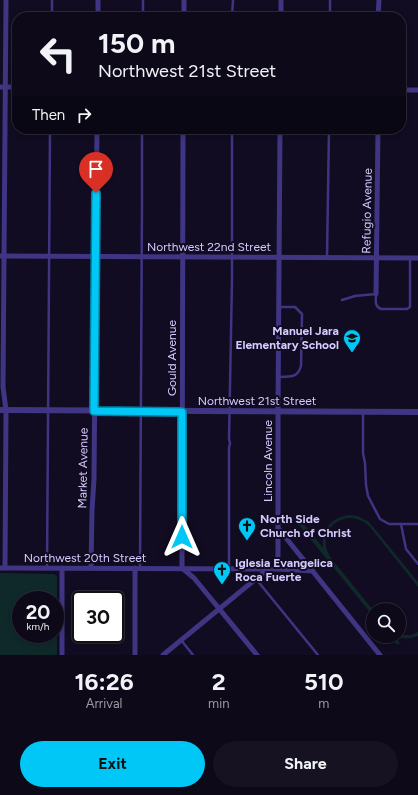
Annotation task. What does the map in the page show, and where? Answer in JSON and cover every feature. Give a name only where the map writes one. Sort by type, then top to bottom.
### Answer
[{"type":"street","points":[[3,568],[2,256],[3,87],[6,0]]},
{"type":"street","points":[[98,0],[98,12]]},
{"type":"street","points":[[184,0],[184,12]]},
{"type":"street","points":[[281,0],[281,12]]},
{"type":"street","points":[[378,0],[378,12]]},
{"type":"street","points":[[406,90],[418,90]]},
{"type":"street","name":"Market Avenue","points":[[92,568],[97,134]]},
{"type":"street","name":"Gould Avenue","points":[[182,568],[183,134]]},
{"type":"street","name":"Lincoln Avenue","points":[[278,569],[280,134]]},
{"type":"street","name":"Refugio Avenue","points":[[376,294],[378,134]]},
{"type":"street","name":"Northwest 22nd Street","points":[[2,256],[418,258]]},
{"type":"street","name":"Northwest 21st Street","points":[[3,410],[141,412],[418,412]]},
{"type":"street","points":[[278,528],[380,655]]},
{"type":"street","name":"Northwest 20th Street","points":[[3,568],[182,568],[313,571]]},
{"type":"street","points":[[62,568],[62,655]]},
{"type":"street","points":[[135,655],[138,568]]},
{"type":"street","points":[[182,568],[194,578],[257,655]]},
{"type":"street","points":[[163,655],[268,569]]},
{"type":"lane","points":[[52,0],[52,12]]},
{"type":"lane","points":[[142,12],[143,0]]},
{"type":"lane","points":[[232,12],[233,0]]},
{"type":"lane","points":[[330,0],[330,12]]},
{"type":"lane","points":[[47,568],[50,134]]},
{"type":"lane","points":[[138,568],[141,412],[142,134]]},
{"type":"lane","points":[[229,569],[232,134]]},
{"type":"lane","points":[[327,258],[329,134]]},
{"type":"lane","points":[[342,300],[355,296],[376,294],[376,305],[381,309],[405,309],[410,307],[410,258]]},
{"type":"lane","points":[[278,377],[294,376],[299,372],[301,366],[302,314],[295,307],[279,306]]},
{"type":"lane","points":[[363,412],[363,453],[368,496],[380,519],[389,524],[418,524]]},
{"type":"lane","points":[[401,524],[406,549],[418,564]]},
{"type":"lane","points":[[256,579],[318,655]]},
{"type":"lane","points":[[181,640],[193,655]]},
{"type":"green space","points":[[349,515],[358,516],[369,522],[418,582],[418,587],[370,527],[361,520],[352,518],[343,519],[335,523],[329,530],[326,538],[326,548],[331,558],[367,603],[366,603],[366,607],[299,525],[302,522],[323,548],[324,536],[328,526],[332,522]]},
{"type":"green space","points":[[0,573],[54,574],[57,576],[57,591],[12,591],[12,643],[57,643],[57,655],[0,655]]},
{"type":"green space","points":[[418,632],[418,636],[406,638],[406,635],[411,635]]},
{"type":"place","name":"Manuel Jara Elementary School","points":[[352,353]]},
{"type":"place","name":"North Side Church of Christ","points":[[247,541]]},
{"type":"place","name":"Iglesia Evangelica Roca Fuerte","points":[[222,585]]},
{"type":"route","points":[[96,193],[94,411],[182,412],[182,537]]}]
